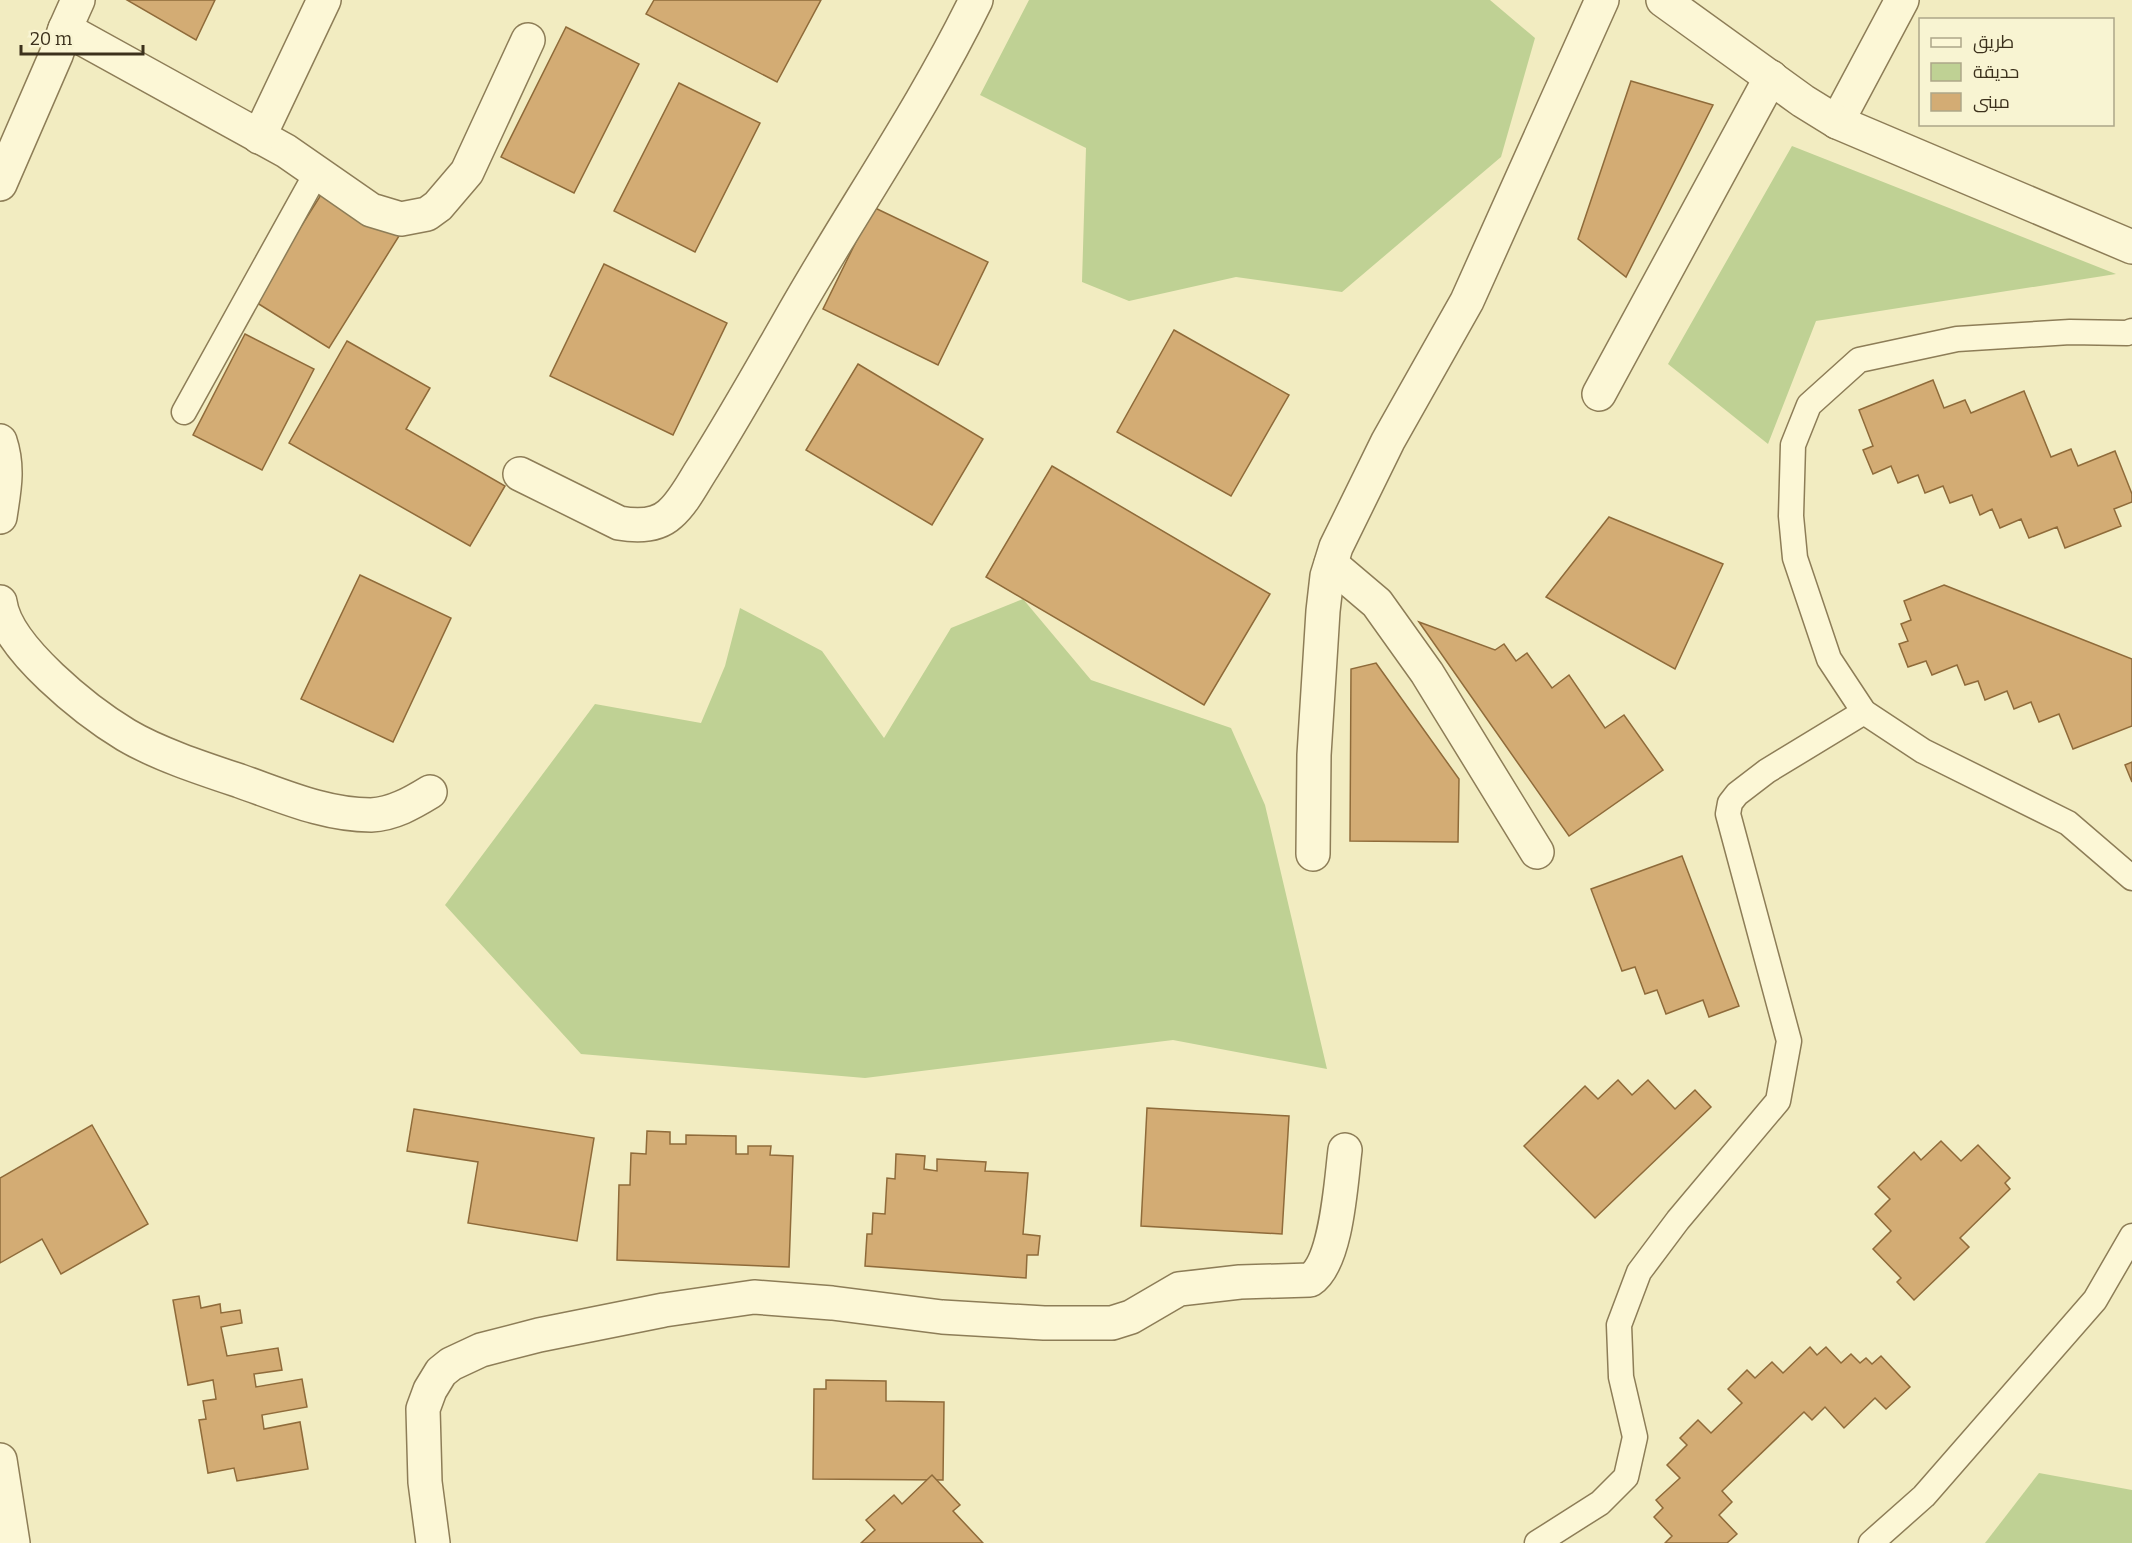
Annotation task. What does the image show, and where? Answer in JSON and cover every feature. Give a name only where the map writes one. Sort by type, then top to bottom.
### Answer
[{"type":"street","points":[[259,137],[324,0]]},
{"type":"street","points":[[520,474],[619,523],[636,526],[652,523],[670,515],[737,414],[841,231],[953,48],[976,0]]},
{"type":"street","points":[[1313,854],[1314,755],[1323,611],[1327,576],[1331,564],[1343,531],[1388,441],[1467,301],[1602,0]]},
{"type":"street","points":[[1663,0],[1837,122],[2132,247]]},
{"type":"street","points":[[1837,122],[1902,0]]},
{"type":"street","points":[[0,184],[72,14],[259,137],[286,151],[371,210],[401,219],[427,214],[438,206],[466,172],[528,40]]},
{"type":"street","points":[[1599,394],[1771,77]]},
{"type":"street","points":[[0,441],[5,457],[6,478],[0,517]]},
{"type":"street","points":[[1331,564],[1377,603],[1421,664],[1537,852]]},
{"type":"street","points":[[0,602],[8,624],[29,654],[74,698],[127,735],[189,764],[305,805],[346,813],[373,815],[397,810],[430,792]]},
{"type":"street","points":[[433,1543],[426,1482],[423,1409],[430,1390],[441,1372],[464,1357],[481,1350],[539,1335],[664,1310],[754,1297],[832,1303],[942,1317],[1044,1323],[1112,1323],[1131,1317],[1179,1289],[1240,1282],[1310,1280],[1319,1274],[1334,1235],[1345,1150]]},
{"type":"street","points":[[0,1460],[13,1543]]},
{"type":"lane","points":[[184,412],[317,172]]},
{"type":"lane","points":[[2132,331],[2127,333],[2070,332],[1957,339],[1859,360],[1809,405],[1793,445],[1791,516],[1795,558],[1829,658],[1864,712],[1923,751],[2068,823],[2132,878]]},
{"type":"lane","points":[[1537,1543],[1600,1503],[1626,1477],[1635,1437],[1621,1377],[1619,1325],[1639,1272],[1678,1220],[1778,1101],[1789,1041],[1728,814],[1730,802],[1767,771],[1864,712]]},
{"type":"lane","points":[[1872,1543],[1924,1496],[2095,1300],[2132,1236]]},
{"type":"green space","points":[[1029,0],[1490,0],[1535,38],[1501,157],[1342,292],[1236,277],[1129,301],[1082,282],[1086,148],[980,95]]},
{"type":"green space","points":[[1792,146],[2116,274],[1816,321],[1768,444],[1668,364]]},
{"type":"green space","points":[[1023,599],[1091,680],[1231,728],[1265,805],[1327,1069],[1173,1040],[865,1078],[581,1054],[445,905],[595,704],[701,723],[725,666],[740,608],[822,651],[884,738],[951,628]]},
{"type":"green space","points":[[2039,1473],[2132,1490],[2132,1543],[1985,1543]]},
{"type":"building","points":[[127,0],[215,0],[196,40]]},
{"type":"building","points":[[654,0],[821,0],[777,82],[646,14]]},
{"type":"building","points":[[566,27],[639,64],[574,193],[501,157]]},
{"type":"building","points":[[1631,81],[1713,105],[1626,277],[1578,239]]},
{"type":"building","points":[[679,83],[760,123],[695,252],[614,211]]},
{"type":"building","points":[[324,190],[399,236],[329,348],[254,301]]},
{"type":"building","points":[[873,207],[988,262],[938,365],[823,309]]},
{"type":"building","points":[[604,264],[727,323],[673,435],[550,376]]},
{"type":"building","points":[[1174,330],[1289,395],[1231,496],[1117,432]]},
{"type":"building","points":[[245,334],[314,369],[262,470],[193,435]]},
{"type":"building","points":[[347,341],[430,388],[406,429],[505,486],[470,546],[289,443]]},
{"type":"building","points":[[858,364],[983,439],[932,525],[806,450]]},
{"type":"building","points":[[1933,380],[1944,408],[1965,400],[1971,413],[2024,391],[2051,457],[2071,449],[2078,466],[2115,451],[2132,494],[2132,502],[2114,509],[2121,526],[2065,548],[2057,527],[2029,538],[2021,519],[2000,528],[1992,509],[1980,515],[1972,495],[1950,503],[1943,486],[1925,493],[1918,475],[1898,483],[1891,466],[1873,474],[1863,450],[1873,446],[1859,410]]},
{"type":"building","points":[[1052,466],[1270,594],[1204,705],[986,577]]},
{"type":"building","points":[[1609,517],[1723,564],[1675,669],[1546,597]]},
{"type":"building","points":[[360,575],[451,618],[393,742],[301,699]]},
{"type":"building","points":[[1944,585],[2132,659],[2132,726],[2073,749],[2059,714],[2039,722],[2031,702],[2014,709],[2007,691],[1985,700],[1978,681],[1965,685],[1957,665],[1932,675],[1926,661],[1908,667],[1899,644],[1908,641],[1901,624],[1911,620],[1904,601]]},
{"type":"building","points":[[1419,622],[1495,650],[1504,644],[1516,661],[1527,653],[1552,688],[1569,675],[1605,728],[1624,715],[1663,770],[1569,836]]},
{"type":"building","points":[[1376,663],[1459,779],[1458,842],[1350,841],[1351,669]]},
{"type":"building","points":[[2132,762],[2132,782],[2125,765]]},
{"type":"building","points":[[1682,856],[1739,1006],[1709,1017],[1703,1000],[1666,1014],[1657,990],[1645,994],[1635,967],[1622,971],[1591,889]]},
{"type":"building","points":[[1618,1080],[1632,1095],[1648,1080],[1675,1109],[1695,1090],[1711,1107],[1595,1218],[1524,1146],[1585,1086],[1598,1099]]},
{"type":"building","points":[[1147,1108],[1289,1116],[1282,1234],[1141,1226]]},
{"type":"building","points":[[414,1109],[594,1138],[577,1241],[468,1223],[478,1162],[407,1151]]},
{"type":"building","points":[[92,1125],[148,1224],[61,1274],[42,1239],[0,1263],[0,1178]]},
{"type":"building","points":[[647,1131],[670,1132],[670,1144],[686,1144],[686,1135],[736,1136],[736,1154],[748,1154],[748,1146],[771,1146],[770,1155],[793,1156],[789,1267],[617,1260],[619,1185],[630,1185],[631,1153],[646,1154]]},
{"type":"building","points":[[1941,1141],[1961,1161],[1978,1145],[2010,1178],[2005,1183],[2010,1189],[1960,1238],[1969,1247],[1914,1300],[1897,1282],[1901,1278],[1873,1249],[1891,1231],[1875,1214],[1890,1199],[1878,1187],[1914,1152],[1921,1160]]},
{"type":"building","points":[[896,1154],[925,1156],[924,1169],[937,1171],[937,1159],[986,1162],[985,1171],[1028,1173],[1023,1234],[1040,1236],[1038,1255],[1027,1255],[1026,1278],[865,1266],[867,1234],[872,1234],[873,1213],[885,1214],[887,1178],[895,1179]]},
{"type":"building","points":[[199,1296],[201,1308],[220,1304],[221,1313],[240,1310],[242,1323],[221,1327],[227,1356],[278,1348],[282,1370],[254,1374],[256,1387],[302,1379],[307,1407],[262,1415],[264,1429],[300,1422],[308,1469],[237,1481],[234,1468],[208,1473],[199,1420],[206,1419],[203,1401],[216,1399],[213,1380],[188,1385],[173,1300]]},
{"type":"building","points":[[1810,1347],[1817,1355],[1826,1347],[1841,1363],[1851,1354],[1860,1363],[1866,1358],[1872,1364],[1881,1356],[1910,1387],[1886,1409],[1875,1398],[1844,1428],[1825,1407],[1812,1420],[1804,1412],[1722,1491],[1732,1502],[1719,1515],[1737,1534],[1727,1543],[1665,1543],[1672,1536],[1654,1517],[1663,1508],[1656,1500],[1680,1478],[1667,1465],[1687,1445],[1680,1438],[1698,1420],[1711,1433],[1742,1403],[1728,1389],[1747,1370],[1755,1378],[1772,1362],[1783,1373]]},
{"type":"building","points":[[826,1380],[886,1381],[886,1401],[944,1402],[943,1480],[813,1479],[814,1389],[826,1389]]},
{"type":"building","points":[[932,1475],[960,1505],[953,1511],[983,1543],[861,1543],[875,1530],[866,1520],[894,1495],[902,1504]]}]
